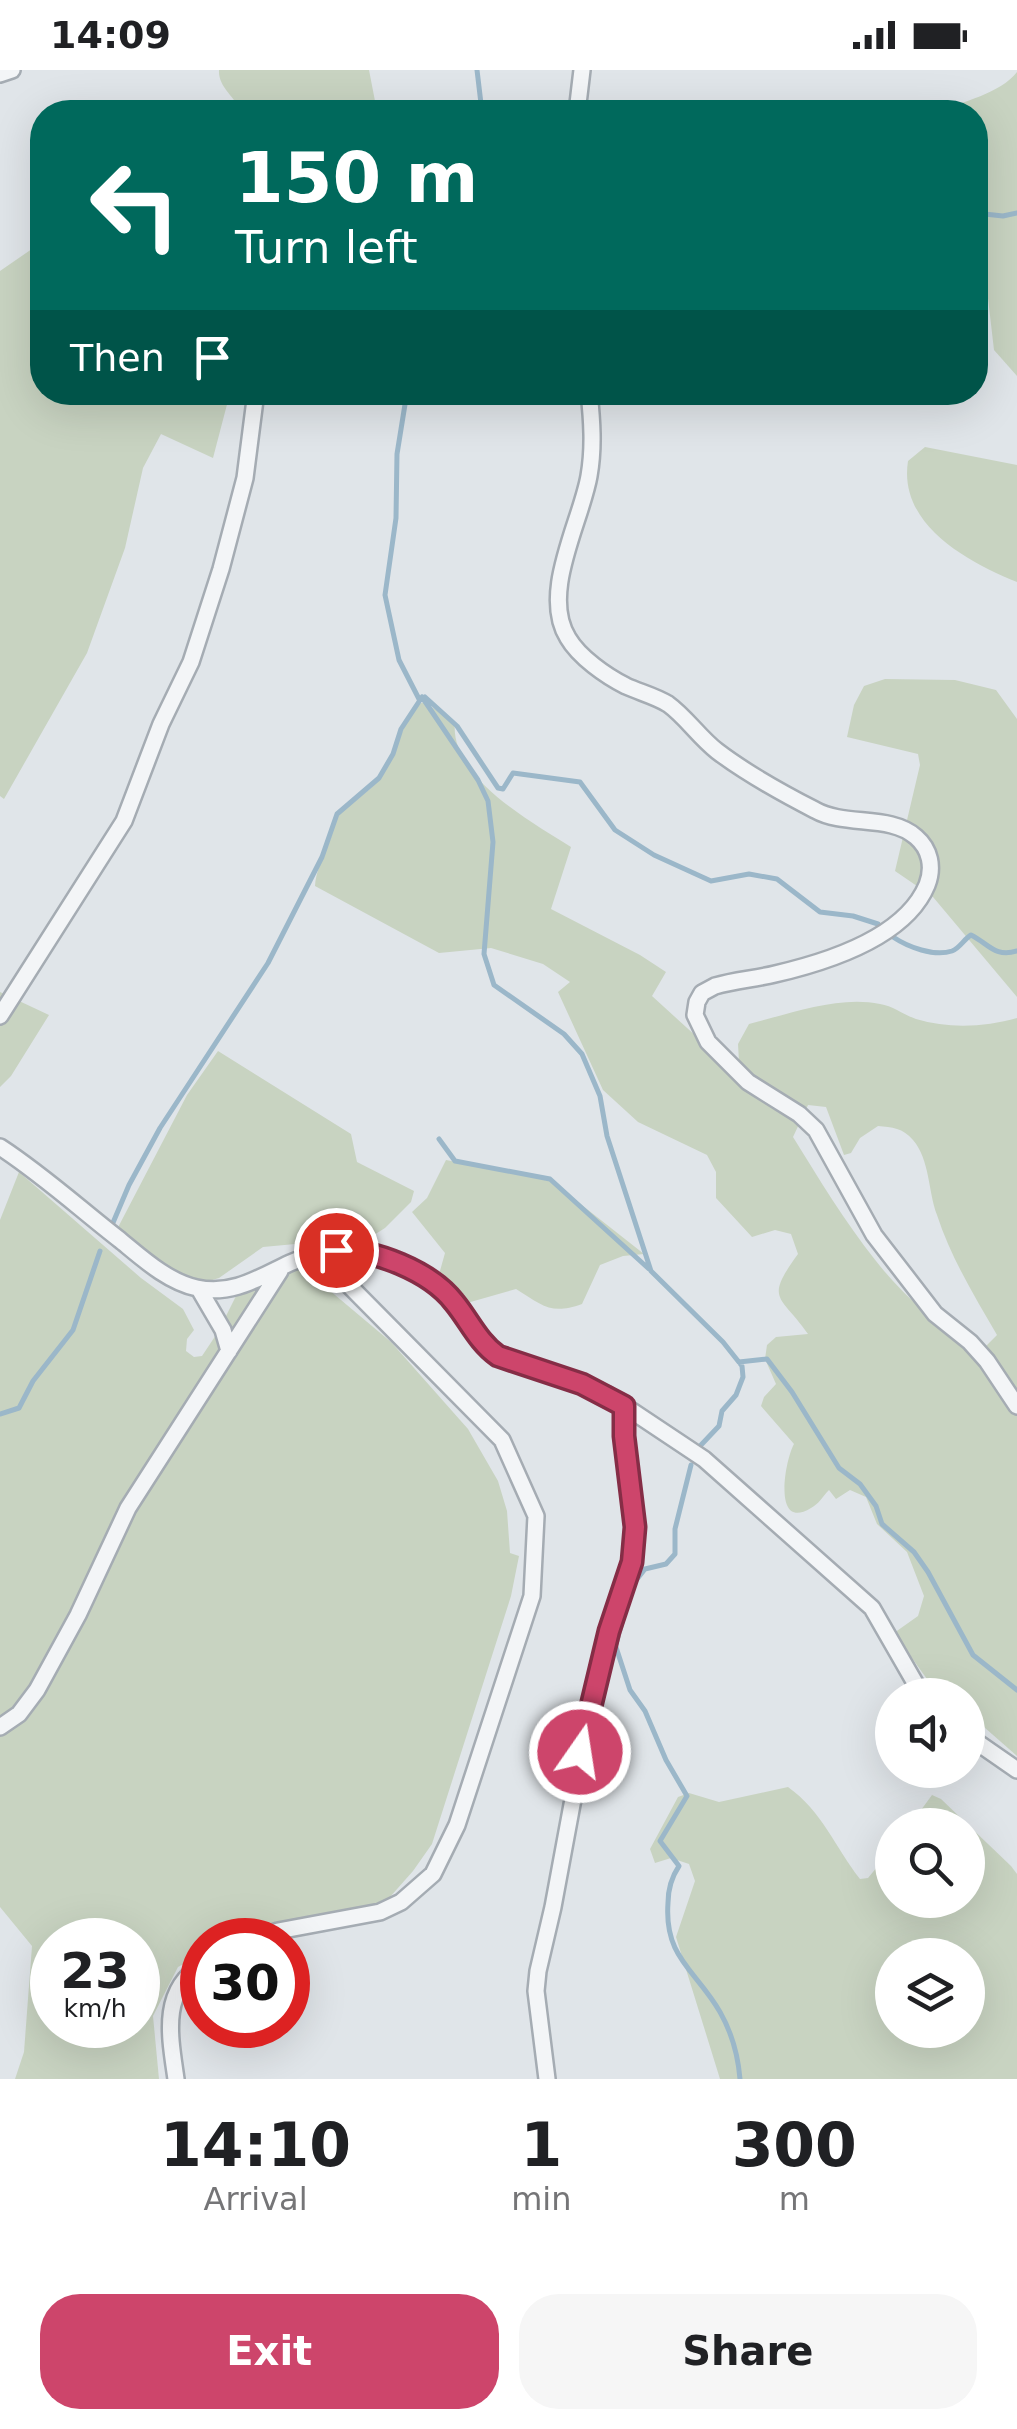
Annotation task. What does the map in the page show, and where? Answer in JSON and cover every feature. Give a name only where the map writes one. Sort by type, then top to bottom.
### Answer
[{"type":"street","points":[[0,74],[12,70]]},
{"type":"street","points":[[579,100],[582,70]]},
{"type":"street","points":[[0,1016],[124,821],[161,724],[191,662],[222,569],[245,478],[254,405]]},
{"type":"street","points":[[590,405],[593,448],[590,471],[562,568],[559,593],[562,626],[568,638],[622,684],[665,702],[715,750],[751,774],[831,818],[894,826],[913,834],[926,847],[930,860],[931,874],[920,901],[900,920],[872,939],[806,965],[715,986],[702,993],[695,1016],[700,1029],[748,1082],[799,1114],[816,1130],[874,1235],[935,1314],[987,1361],[1017,1406]]},
{"type":"street","points":[[0,1147],[153,1266],[199,1289],[226,1290],[318,1254],[364,1251],[430,1281],[453,1300],[488,1349],[498,1356],[582,1384],[704,1458],[862,1598],[880,1619],[913,1678]]},
{"type":"street","points":[[310,1925],[380,1912],[418,1890],[433,1874],[457,1825],[532,1596],[536,1516],[502,1440],[318,1254]]},
{"type":"street","points":[[0,1727],[19,1714],[37,1690],[78,1615],[128,1508],[282,1268]]},
{"type":"street","points":[[199,1289],[223,1330],[229,1351]]},
{"type":"street","points":[[547,2079],[536,1991],[538,1971],[588,1713],[632,1562],[635,1527],[624,1406]]},
{"type":"street","points":[[985,1748],[1017,1770]]},
{"type":"street","points":[[176,2079],[170,2021],[172,2003],[180,1986]]},
{"type":"green space","points":[[219,70],[369,70],[375,100],[233,100]]},
{"type":"green space","points":[[1017,72],[1017,376],[994,350],[988,298],[988,100],[968,100]]},
{"type":"green space","points":[[30,250],[30,405],[227,405],[213,458],[161,434],[143,468],[125,548],[87,653],[4,799],[0,796],[0,271]]},
{"type":"green space","points":[[925,447],[1017,465],[1017,582],[958,552],[925,522],[908,484],[908,461]]},
{"type":"green space","points":[[885,679],[955,680],[996,690],[1017,719],[1017,997],[933,897],[895,871],[920,765],[918,754],[847,737],[854,705],[864,686]]},
{"type":"green space","points":[[424,702],[455,722],[457,742],[478,779],[515,811],[571,847],[551,909],[666,972],[652,996],[709,1048],[739,1062],[738,1044],[749,1024],[814,1007],[864,1002],[885,1005],[916,1019],[954,1025],[1017,1018],[1017,1756],[985,1728],[985,1678],[926,1678],[894,1633],[918,1616],[924,1596],[907,1552],[877,1524],[866,1497],[850,1490],[836,1499],[829,1490],[814,1506],[799,1513],[786,1503],[785,1478],[794,1444],[761,1406],[776,1384],[765,1359],[767,1345],[776,1337],[808,1334],[780,1297],[781,1281],[798,1254],[791,1234],[775,1230],[752,1237],[716,1198],[716,1172],[707,1155],[638,1122],[603,1090],[558,992],[570,982],[543,964],[491,948],[439,953],[315,886],[334,818],[371,788],[386,767],[414,706]],"holes":[[[808,1105],[826,1107],[844,1155],[851,1153],[860,1138],[878,1126],[901,1131],[919,1148],[949,1247],[997,1335],[983,1349],[972,1352],[909,1298],[854,1231],[793,1137]]]},
{"type":"green space","points":[[0,992],[49,1015],[0,1087]]},
{"type":"green space","points":[[218,1051],[351,1134],[357,1162],[414,1191],[411,1202],[385,1228],[355,1247],[306,1243],[263,1247],[219,1278],[189,1287],[113,1237],[187,1095]]},
{"type":"green space","points":[[446,1160],[550,1180],[644,1254],[623,1256],[600,1265],[582,1304],[571,1307],[548,1307],[516,1289],[447,1305],[438,1278],[445,1253],[412,1212],[427,1198]]},
{"type":"green space","points":[[19,1172],[141,1278],[183,1309],[194,1330],[187,1339],[186,1351],[194,1357],[202,1356],[243,1282],[255,1270],[280,1262],[310,1274],[391,1342],[468,1429],[498,1481],[507,1511],[510,1553],[519,1556],[511,1596],[432,1844],[390,1897],[336,1923],[310,1927],[310,1918],[180,1918],[180,1966],[160,2002],[160,1918],[30,1918],[30,1944],[0,1907],[0,1220]]},
{"type":"green space","points":[[788,1787],[819,1818],[860,1879],[868,1878],[875,1870],[875,1918],[985,1918],[985,1841],[1017,1874],[1017,2079],[720,2079],[676,1937],[695,1881],[689,1864],[671,1858],[655,1863],[650,1849],[678,1797],[689,1793],[719,1802]]},
{"type":"green space","points":[[932,1795],[950,1808],[922,1808]]},
{"type":"green space","points":[[30,1972],[30,2048],[156,2048],[159,2079],[15,2079],[24,2052]]},
{"type":"waterway","points":[[477,70],[481,100]]},
{"type":"waterway","points":[[988,214],[1017,213]]},
{"type":"waterway","points":[[405,405],[385,595],[399,660],[419,699]]},
{"type":"waterway","points":[[422,697],[488,801],[493,842],[484,954],[494,985],[564,1034],[582,1054],[600,1096],[607,1136],[651,1271],[742,1366],[743,1377],[736,1395],[722,1411],[719,1426],[701,1445]]},
{"type":"waterway","points":[[112,1225],[160,1128],[268,963],[322,857],[337,814],[379,778],[401,729],[422,697]]},
{"type":"waterway","points":[[425,697],[457,726],[498,788],[503,789],[513,773],[580,782],[615,830],[654,855],[711,881],[749,874],[777,879],[820,912],[878,924]]},
{"type":"waterway","points":[[893,937],[937,953],[955,950],[971,935],[998,951],[1017,951]]},
{"type":"waterway","points":[[439,1139],[455,1161],[550,1179],[649,1269]]},
{"type":"waterway","points":[[0,1414],[19,1408],[33,1381],[73,1330],[100,1251]]},
{"type":"waterway","points":[[739,1362],[767,1359],[839,1468],[860,1484],[876,1506],[882,1524],[914,1552],[928,1572],[973,1655],[1017,1690]]},
{"type":"waterway","points":[[630,1588],[645,1569],[666,1564],[675,1554],[675,1529],[691,1465]]},
{"type":"waterway","points":[[614,1641],[630,1690],[645,1711],[687,1796],[660,1841],[679,1866],[669,1888],[668,1922],[676,1951],[728,2028],[740,2079]]},
{"type":"route","points":[[336,1250],[376,1254],[430,1281],[453,1300],[488,1349],[498,1356],[582,1384],[624,1406],[624,1436],[634,1497],[632,1562],[609,1631],[580,1752]]}]
